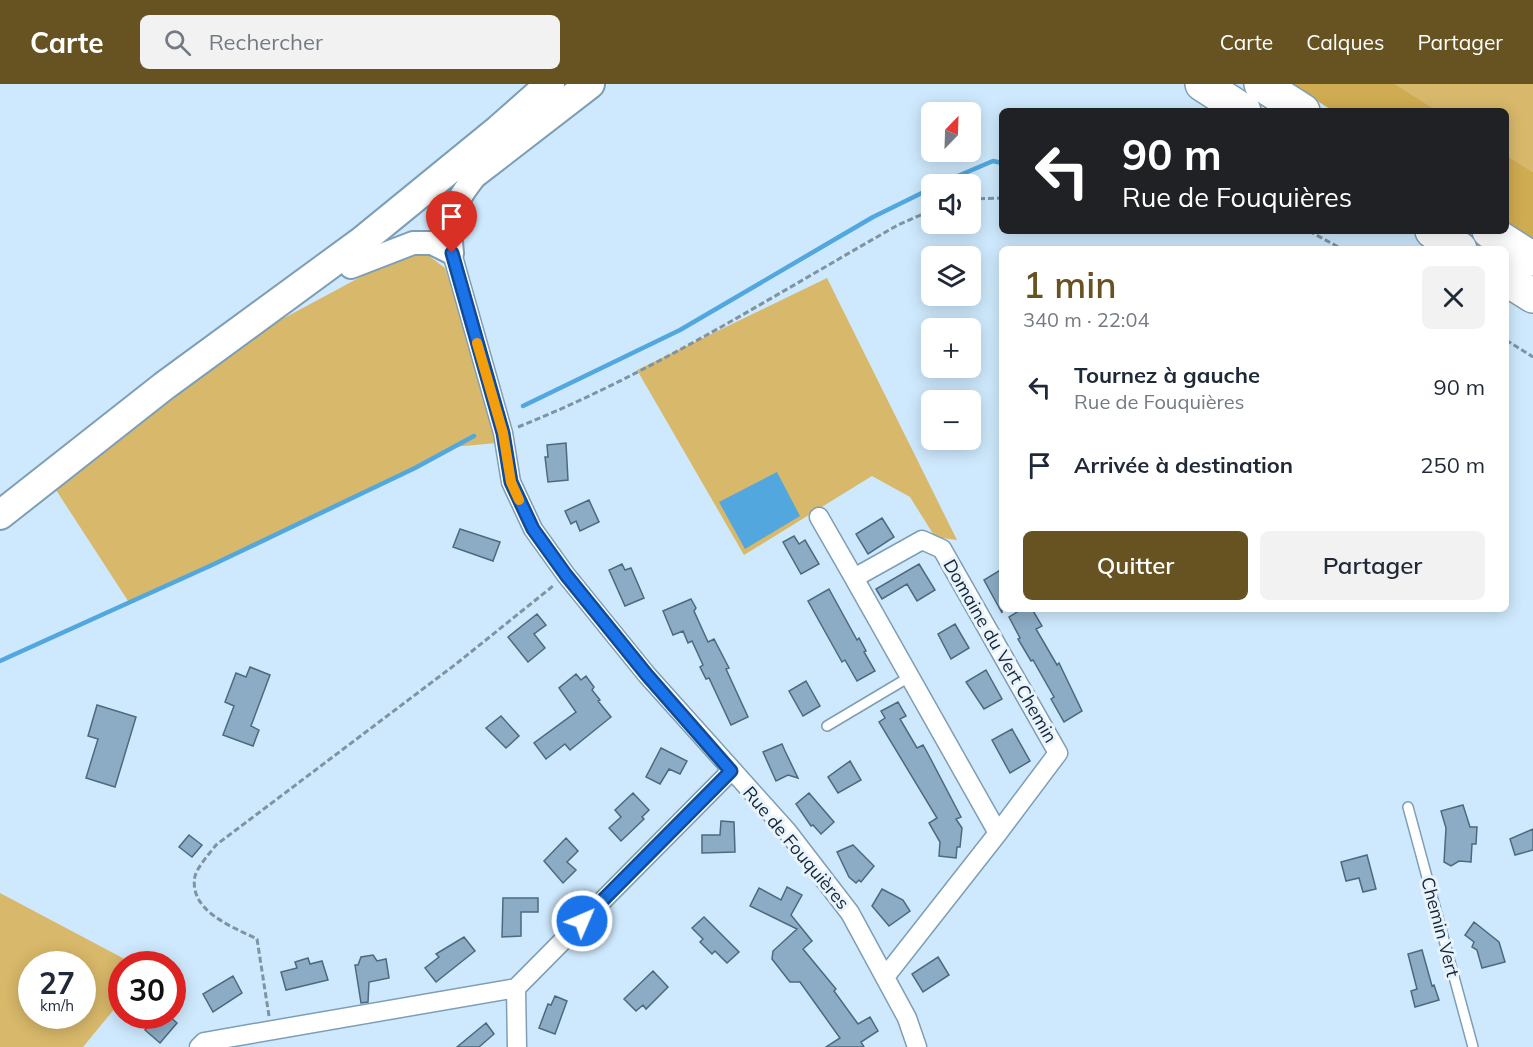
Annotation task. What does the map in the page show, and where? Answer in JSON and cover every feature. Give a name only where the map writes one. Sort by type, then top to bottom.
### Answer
[{"type":"highway","points":[[1202,84],[1240,108]]},
{"type":"highway","points":[[1261,84],[1298,108]]},
{"type":"highway","points":[[1437,234],[1455,246]]},
{"type":"highway","points":[[1494,234],[1533,259]]},
{"type":"highway","points":[[1509,281],[1533,296]]},
{"type":"main road","points":[[0,514],[164,386],[362,241],[498,130],[550,84]]},
{"type":"main road","points":[[52,475],[175,394],[351,267],[590,84]]},
{"type":"street","points":[[452,253],[451,213],[463,192],[483,166]]},
{"type":"street","points":[[351,267],[413,243],[432,243],[452,253]]},
{"type":"street","name":"Rue de Fouquières","points":[[452,253],[503,433],[511,482],[533,529],[566,575],[647,675],[787,831],[850,913],[908,1018],[917,1047]]},
{"type":"street","points":[[819,517],[998,833]]},
{"type":"street","name":"Domaine du Vert Chemin","points":[[854,578],[922,540],[942,549],[1058,753],[885,976]]},
{"type":"street","points":[[199,1047],[204,1042],[262,1037],[516,988],[731,771]]},
{"type":"street","points":[[516,988],[517,1047]]},
{"type":"lane","points":[[827,726],[911,676]]},
{"type":"lane","name":"Chemin Vert","points":[[1408,807],[1473,1047]]},
{"type":"path","points":[[981,199],[999,198]]},
{"type":"path","points":[[503,433],[566,408],[679,351],[898,225],[921,215]]},
{"type":"path","points":[[1314,234],[1336,246]]},
{"type":"path","points":[[1509,342],[1533,357]]},
{"type":"path","points":[[262,1037],[256,939],[213,917],[197,897],[195,876],[216,845],[456,664],[566,575]]},
{"type":"shaded area","points":[[1291,84],[1395,84],[1433,108],[1328,108]]},
{"type":"shaded area","points":[[1395,84],[1533,84],[1533,172],[1509,157],[1509,108],[1433,108]]},
{"type":"shaded area","points":[[1509,157],[1533,172],[1533,239],[1509,223]]},
{"type":"shaded area","points":[[407,252],[429,256],[445,268],[471,348],[497,443],[452,447],[415,468],[130,604],[56,490],[260,331]]},
{"type":"shaded area","points":[[827,278],[957,540],[935,537],[910,497],[872,476],[744,555],[637,370]]},
{"type":"shaded area","points":[[0,893],[109,951],[108,1017],[83,1047],[0,1047]]},
{"type":"water","points":[[777,472],[800,516],[745,549],[719,502]]},
{"type":"building","points":[[566,443],[568,480],[548,482],[545,457],[548,457],[547,445]]},
{"type":"building","points":[[589,500],[599,522],[580,531],[576,521],[571,524],[565,511]]},
{"type":"building","points":[[882,518],[894,537],[868,554],[856,534]]},
{"type":"building","points":[[460,529],[500,542],[493,561],[453,547]]},
{"type":"building","points":[[794,536],[799,544],[805,540],[819,564],[801,574],[783,542]]},
{"type":"building","points":[[622,564],[625,570],[631,568],[644,598],[625,606],[609,570]]},
{"type":"building","points":[[919,564],[935,590],[917,601],[907,584],[882,599],[876,589]]},
{"type":"building","points":[[999,571],[999,608],[984,580]]},
{"type":"building","points":[[829,589],[857,640],[859,638],[875,671],[857,681],[845,660],[842,662],[808,601]]},
{"type":"building","points":[[691,599],[708,642],[714,639],[729,668],[726,669],[748,717],[731,725],[709,678],[706,679],[700,667],[703,665],[692,641],[688,643],[683,631],[673,635],[663,611]]},
{"type":"building","points":[[1017,612],[1034,612],[1042,626],[1036,629],[1057,665],[1059,663],[1082,711],[1064,722],[1051,699],[1054,697],[1018,639],[1020,638],[1009,617]]},
{"type":"building","points":[[537,614],[546,625],[534,634],[545,648],[528,662],[508,637]]},
{"type":"building","points":[[955,624],[969,648],[951,659],[938,634]]},
{"type":"building","points":[[250,667],[270,675],[251,726],[259,730],[253,746],[223,735],[234,706],[225,702],[236,673],[246,677]]},
{"type":"building","points":[[986,670],[1002,699],[984,709],[966,682]]},
{"type":"building","points":[[576,674],[581,680],[586,676],[594,687],[592,690],[600,700],[598,701],[611,717],[570,750],[565,744],[546,759],[534,743],[576,712],[559,688]]},
{"type":"building","points":[[806,681],[820,706],[803,716],[789,691]]},
{"type":"building","points":[[898,702],[906,716],[900,719],[917,748],[923,745],[961,817],[956,819],[962,828],[956,858],[939,856],[940,842],[929,823],[937,818],[879,722],[885,718],[881,711]]},
{"type":"building","points":[[97,705],[136,717],[115,787],[86,778],[98,739],[88,736]]},
{"type":"building","points":[[501,716],[519,736],[506,748],[486,728]]},
{"type":"building","points":[[1012,729],[1030,761],[1010,773],[992,740]]},
{"type":"building","points":[[782,744],[798,778],[788,775],[776,781],[763,752]]},
{"type":"building","points":[[661,748],[687,761],[680,774],[669,769],[660,784],[646,777]]},
{"type":"building","points":[[850,761],[861,780],[838,793],[828,777]]},
{"type":"building","points":[[633,793],[649,810],[642,817],[644,819],[621,841],[609,828],[621,817],[615,810]]},
{"type":"building","points":[[809,793],[834,822],[821,834],[813,825],[811,826],[796,804]]},
{"type":"building","points":[[1463,805],[1470,827],[1477,827],[1476,844],[1472,844],[1471,862],[1459,861],[1451,866],[1444,862],[1446,828],[1441,811]]},
{"type":"building","points":[[721,821],[734,822],[735,852],[702,853],[702,835],[720,835]]},
{"type":"building","points":[[1533,829],[1533,850],[1515,855],[1510,839]]},
{"type":"building","points":[[189,835],[202,845],[192,857],[179,847]]},
{"type":"building","points":[[566,838],[578,851],[567,862],[576,870],[563,883],[544,861]]},
{"type":"building","points":[[853,845],[874,866],[861,882],[859,880],[856,883],[849,877],[837,852]]},
{"type":"building","points":[[1367,855],[1376,889],[1363,892],[1359,878],[1346,881],[1341,862]]},
{"type":"building","points":[[787,887],[802,895],[791,915],[812,941],[803,949],[836,989],[834,991],[858,1024],[870,1017],[878,1031],[861,1042],[864,1047],[826,1047],[840,1038],[800,982],[790,982],[772,959],[773,951],[797,929],[750,906],[759,888],[781,900]]},
{"type":"building","points":[[882,889],[903,900],[910,911],[889,926],[872,906]]},
{"type":"building","points":[[503,898],[538,898],[538,912],[521,912],[521,936],[502,937]]},
{"type":"building","points":[[704,917],[739,952],[727,963],[715,951],[712,954],[700,942],[703,939],[692,928]]},
{"type":"building","points":[[1474,922],[1499,942],[1505,962],[1482,968],[1477,950],[1472,947],[1474,942],[1465,935]]},
{"type":"building","points":[[464,937],[475,951],[436,982],[425,968],[439,957],[436,954]]},
{"type":"building","points":[[1422,950],[1432,986],[1434,985],[1439,1000],[1415,1007],[1411,991],[1417,989],[1408,954]]},
{"type":"building","points":[[373,955],[377,961],[386,959],[389,978],[369,982],[368,1002],[361,1003],[355,965],[358,965],[361,957]]},
{"type":"building","points":[[938,957],[949,975],[923,992],[912,974]]},
{"type":"building","points":[[308,958],[310,964],[322,961],[328,980],[286,990],[281,972],[297,968],[295,962]]},
{"type":"building","points":[[653,971],[668,987],[646,1009],[643,1005],[636,1011],[624,999]]},
{"type":"building","points":[[233,976],[242,993],[213,1012],[203,994]]},
{"type":"building","points":[[555,996],[567,1001],[555,1034],[539,1028],[548,1004],[551,1005]]},
{"type":"building","points":[[486,1023],[494,1034],[479,1047],[457,1047]]},
{"type":"building","points":[[146,1029],[172,1029],[160,1043]]},
{"type":"waterway","points":[[962,174],[993,161],[999,162]]},
{"type":"waterway","points":[[523,406],[680,330],[873,217],[921,193]]},
{"type":"waterway","points":[[0,661],[212,565],[415,468],[474,436]]},
{"type":"slow traffic","points":[[477,343],[503,433],[511,482],[519,500]]},
{"type":"route","points":[[452,253],[503,433],[511,482],[533,529],[566,575],[647,675],[731,771],[582,921]]}]
